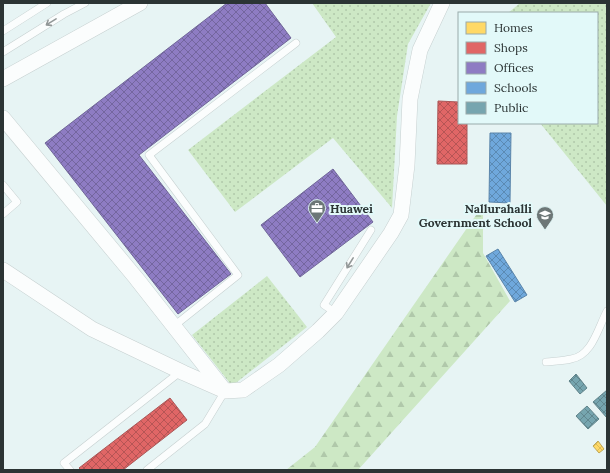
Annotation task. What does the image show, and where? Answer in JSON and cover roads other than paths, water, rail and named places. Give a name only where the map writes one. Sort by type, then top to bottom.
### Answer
[{"type":"street","points":[[3,79],[140,3]]},
{"type":"street","points":[[3,270],[92,329],[180,372],[225,391],[243,390],[279,365],[318,331],[330,309],[391,233],[401,215],[407,165],[410,99],[420,50],[442,3]]},
{"type":"street","points":[[3,118],[25,142],[225,391]]},
{"type":"lane","points":[[3,31],[47,3]]},
{"type":"lane","points":[[3,52],[64,14],[85,3]]},
{"type":"lane","points":[[174,326],[238,275],[149,155],[296,43]]},
{"type":"lane","points":[[3,185],[17,202],[3,214]]},
{"type":"lane","points":[[330,309],[371,230]]},
{"type":"lane","points":[[546,362],[572,359],[582,355],[589,349],[607,312]]},
{"type":"lane","points":[[70,470],[64,463],[180,372]]},
{"type":"lane","points":[[147,470],[205,424],[225,391]]},
{"type":"place","name":"Huawei","points":[[317,223]]},
{"type":"place","name":"Nallurahalli Government School","points":[[545,230]]}]
